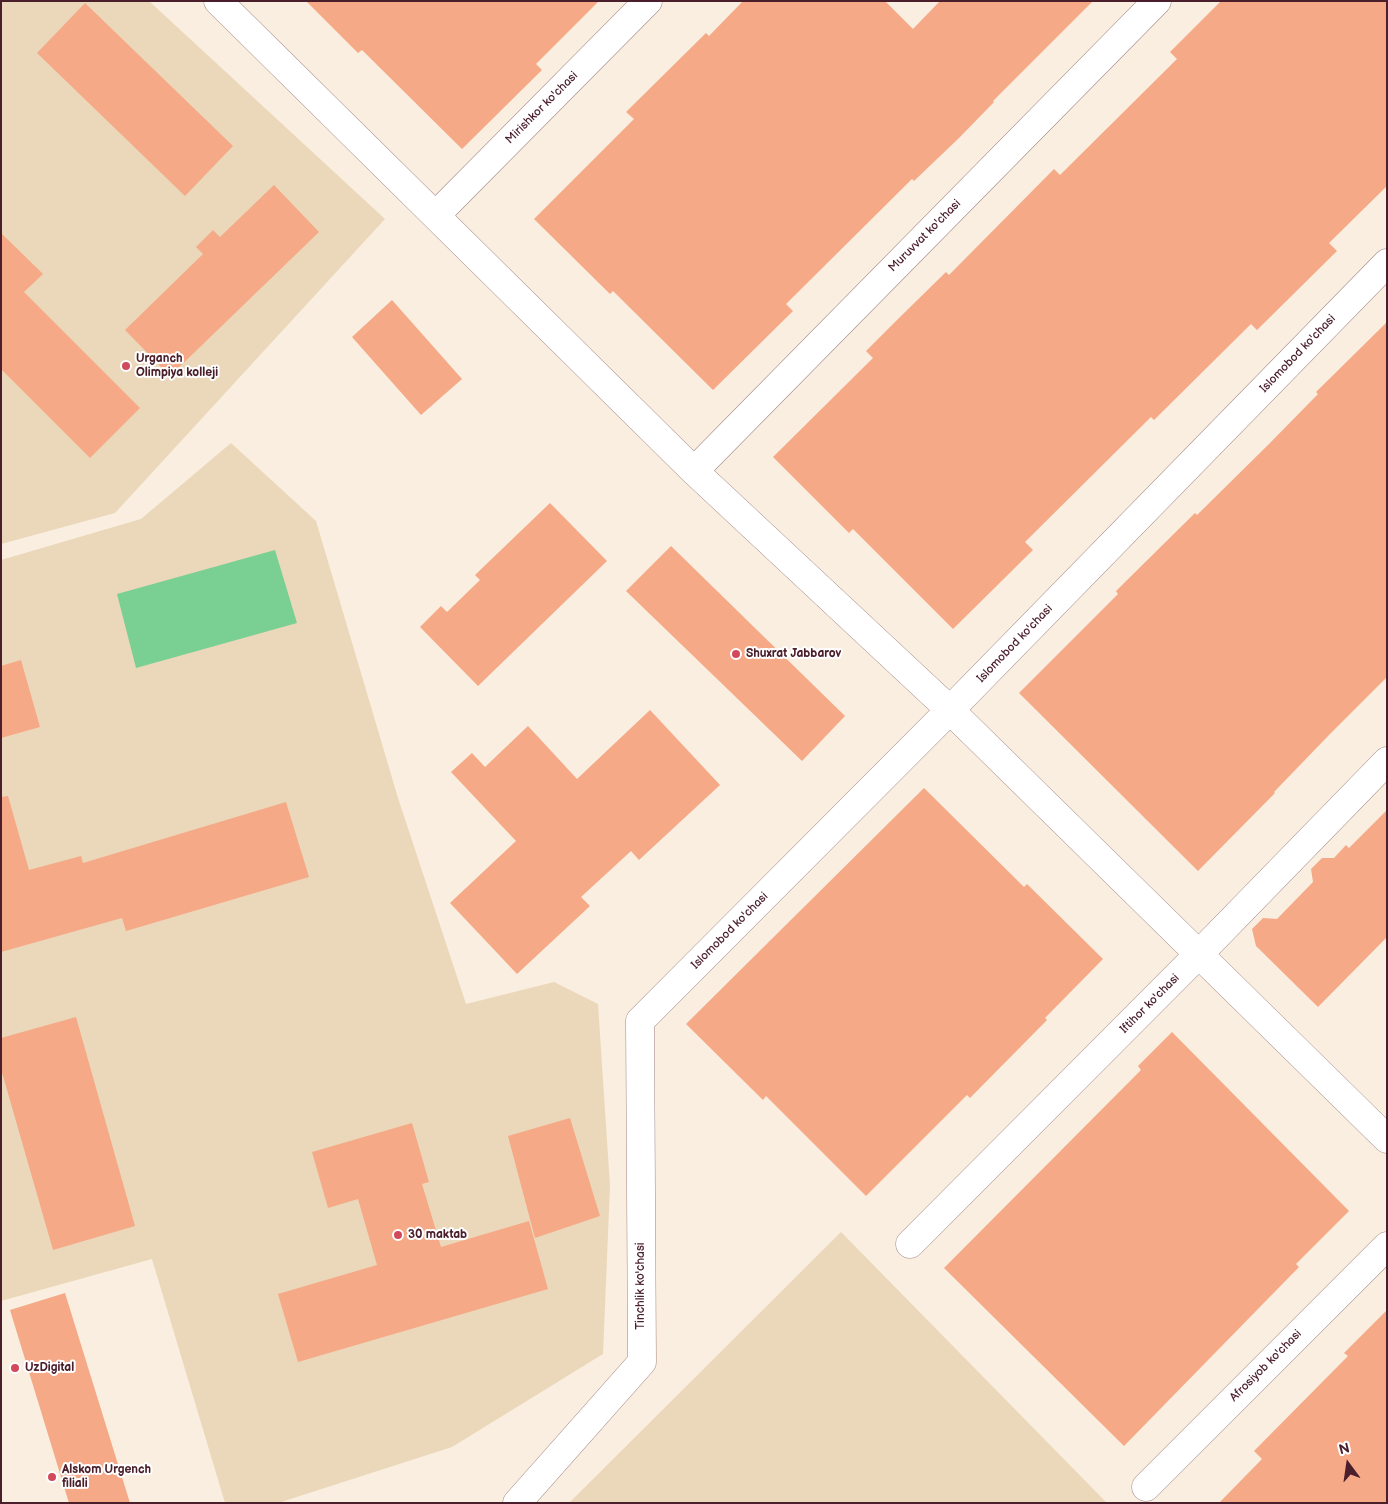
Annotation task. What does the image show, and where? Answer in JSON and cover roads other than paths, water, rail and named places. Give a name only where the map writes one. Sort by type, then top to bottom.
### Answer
[{"type":"street","points":[[218,1],[694,471],[950,710],[1387,1139]]},
{"type":"street","name":"Mirishkor ko'chasi","points":[[436,215],[648,1]]},
{"type":"street","name":"Muruvvat ko'chasi","points":[[694,471],[1156,1]]},
{"type":"street","name":"Islomobod ko'chasi","points":[[640,1022],[950,710],[1387,263]]},
{"type":"street","name":"Iftihor ko'chasi","points":[[910,1244],[1199,954],[1387,760]]},
{"type":"street","name":"Tinchlik ko'chasi","points":[[517,1503],[642,1362],[640,1022]]},
{"type":"street","name":"Afrosiyob ko'chasi","points":[[1146,1487],[1387,1246]]},
{"type":"place","name":"Urganch Olimpiya kolleji","points":[[126,366]]},
{"type":"place","name":"Shuxrat Jabbarov","points":[[736,654]]},
{"type":"place","name":"30 maktab","points":[[398,1235]]},
{"type":"place","name":"UzDigital","points":[[15,1368]]},
{"type":"place","name":"Alskom Urgench filiali","points":[[52,1477]]}]
